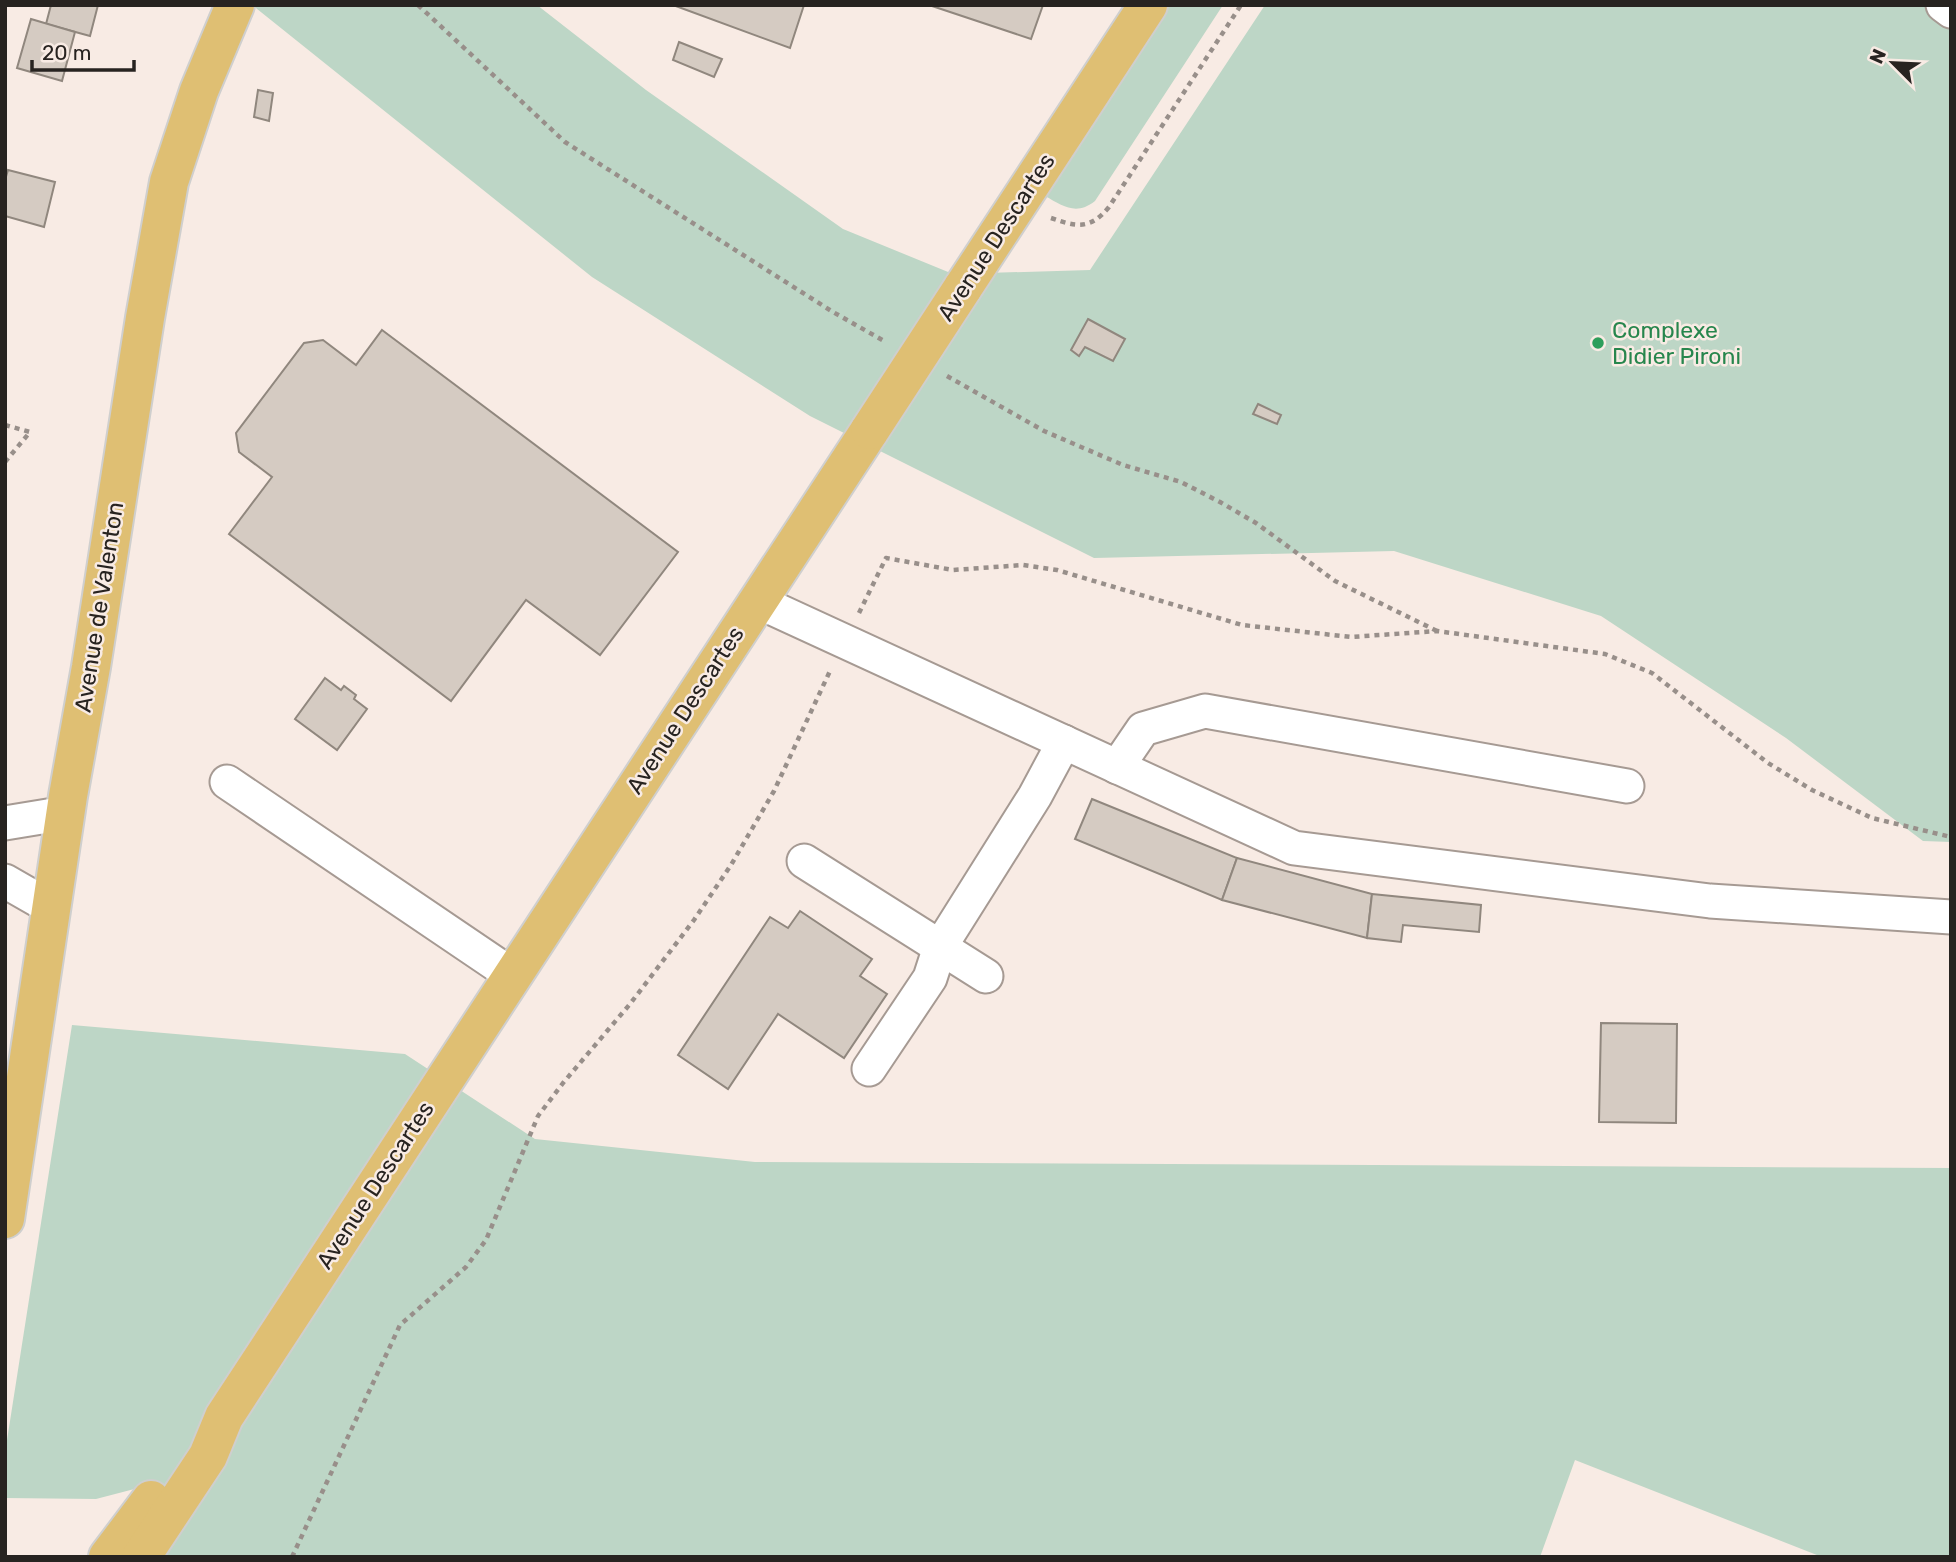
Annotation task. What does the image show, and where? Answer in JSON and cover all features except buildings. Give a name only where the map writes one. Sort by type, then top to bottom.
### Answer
[{"type":"main road","name":"Avenue de Valenton","points":[[5,1219],[8,1176],[169,182],[199,91],[234,5]]},
{"type":"main road","name":"Avenue Descartes","points":[[141,1557],[208,1457],[224,1417],[1148,5]]},
{"type":"main road","name":"Avenue Descartes","points":[[108,1557],[192,1445],[224,1417]]},
{"type":"street","points":[[1942,5],[1951,10]]},
{"type":"street","points":[[757,601],[1294,848],[1710,901],[1951,917]]},
{"type":"street","points":[[1117,767],[1143,729],[1205,711],[1627,786]]},
{"type":"street","points":[[869,1069],[930,978],[940,947],[1035,796],[1064,742]]},
{"type":"street","points":[[227,782],[512,975]]},
{"type":"street","points":[[5,823],[66,813]]},
{"type":"street","points":[[804,861],[986,975]]},
{"type":"street","points":[[5,881],[52,908]]},
{"type":"path","points":[[418,5],[565,142],[833,312],[891,345]]},
{"type":"path","points":[[1017,205],[1068,224],[1083,226],[1098,220],[1241,5]]},
{"type":"path","points":[[938,372],[1044,431],[1123,464],[1181,482],[1220,502],[1256,523],[1335,581],[1437,631]]},
{"type":"path","points":[[5,425],[30,432],[5,462]]},
{"type":"path","points":[[853,625],[886,558],[953,570],[1023,565],[1057,570],[1242,625],[1351,637],[1437,631],[1605,654],[1652,673],[1768,763],[1812,790],[1872,818],[1951,837]]},
{"type":"path","points":[[292,1557],[400,1325],[466,1266],[486,1240],[538,1116],[630,1004],[694,920],[731,865],[774,791],[835,661]]},
{"type":"green space","points":[[252,5],[537,5],[646,90],[843,229],[953,274],[1090,270],[1265,5],[1951,5],[1951,842],[1923,841],[1786,738],[1601,616],[1394,551],[1094,558],[810,416],[592,277]]},
{"type":"green space","points":[[1169,5],[1223,5],[1095,201],[1076,209],[1045,196]]},
{"type":"green space","points":[[72,1025],[405,1054],[535,1139],[755,1162],[1951,1168],[1951,1557],[1822,1557],[1575,1460],[1540,1557],[129,1557],[142,1487],[96,1499],[5,1498],[5,1453]]},
{"type":"place","name":"Complexe Didier Pironi","points":[[1598,343]]}]
